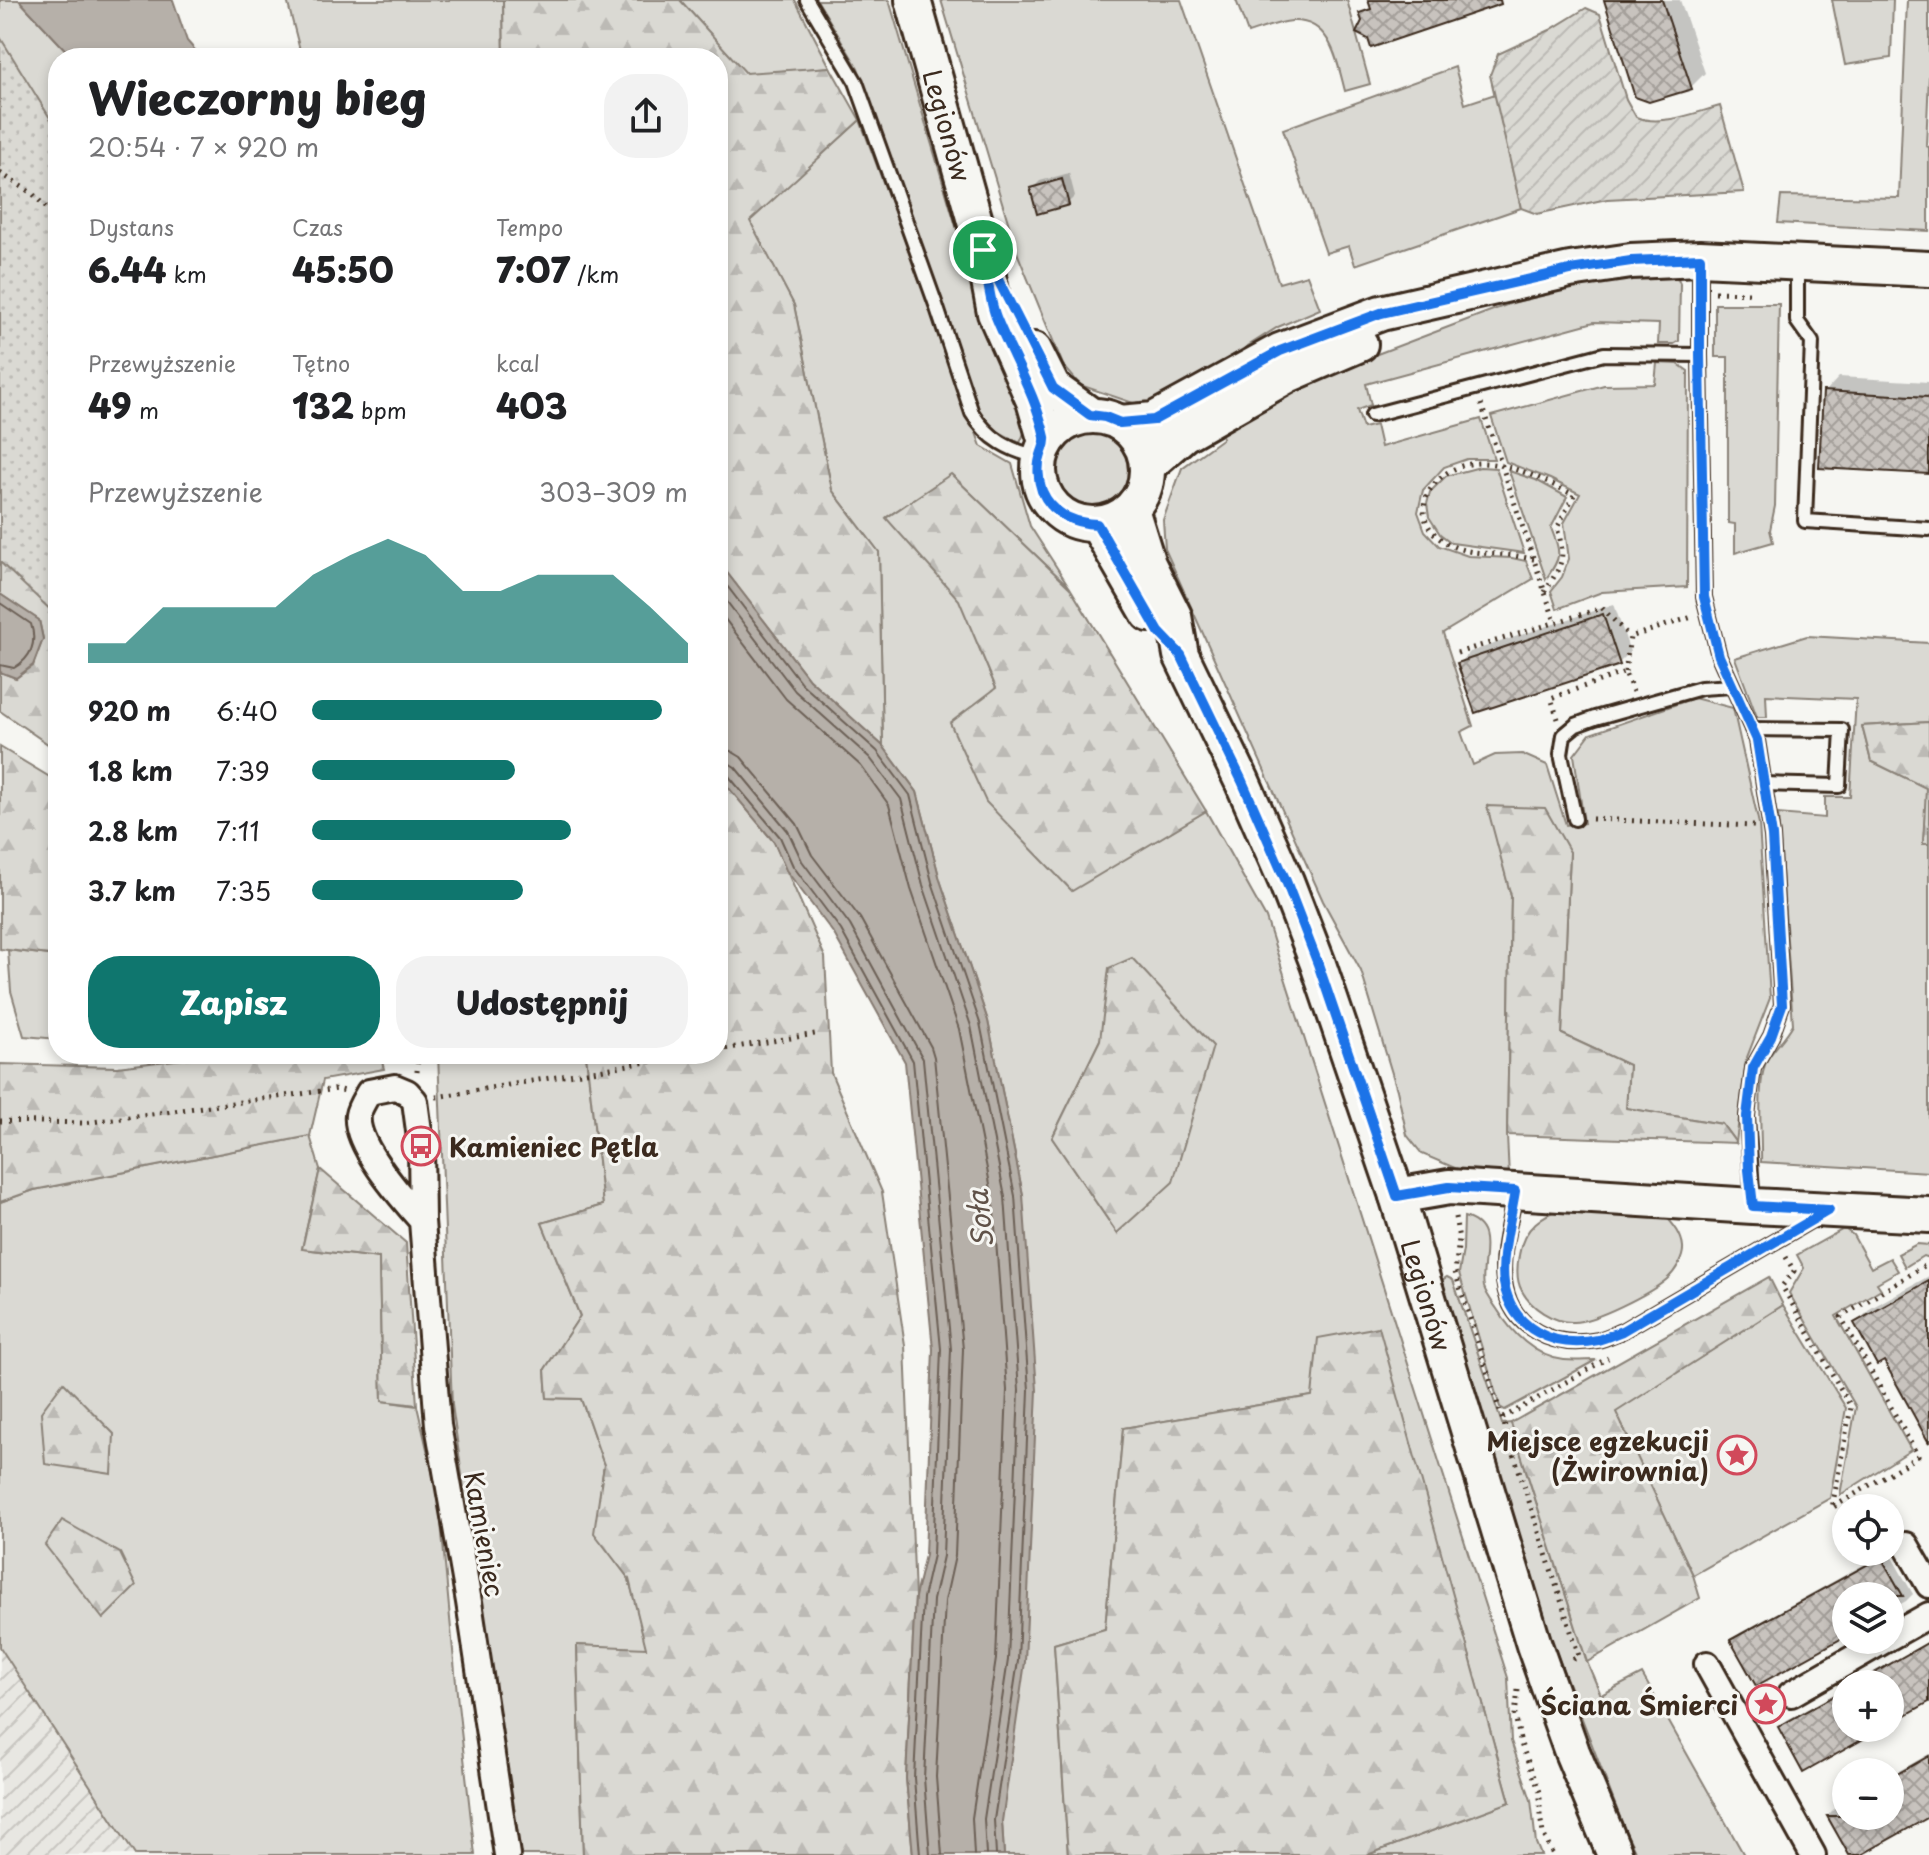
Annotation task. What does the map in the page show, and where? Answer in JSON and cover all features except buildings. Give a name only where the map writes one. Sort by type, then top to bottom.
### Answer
[{"type":"main road","name":"Legionów","points":[[913,0],[983,250],[995,313],[1034,401],[1043,450]]},
{"type":"main road","name":"Legionów","points":[[983,250],[1053,388],[1105,419]]},
{"type":"main road","points":[[1105,419],[1134,434],[1143,449],[1147,466],[1146,482],[1131,509],[1121,516],[1109,522],[1080,523],[1064,517],[1051,506],[1042,491],[1038,474],[1043,450],[1057,428],[1072,419],[1105,419],[1154,420],[1280,351],[1381,313],[1570,270],[1631,261],[1700,258],[1929,269]]},
{"type":"main road","points":[[1147,466],[1184,434],[1288,375],[1487,290]]},
{"type":"main road","name":"Legionów","points":[[1131,509],[1148,564],[1174,616],[1181,655],[1242,781],[1318,964],[1397,1196],[1534,1645],[1572,1752],[1615,1855]]},
{"type":"main road","name":"Legionów","points":[[1097,524],[1159,632],[1181,655]]},
{"type":"main road","points":[[1397,1196],[1449,1187],[1929,1215]]},
{"type":"street","points":[[415,1101],[407,1092],[395,1087],[369,1092],[358,1117],[364,1143],[383,1173],[422,1221]]},
{"type":"street","name":"Kamieniec","points":[[415,1101],[421,1146],[422,1221],[438,1425],[469,1602],[507,1855]]},
{"type":"street","points":[[1906,1545],[1929,1585]]},
{"type":"street","points":[[1904,1630],[1929,1615]]},
{"type":"street","points":[[1791,1694],[1862,1654]]},
{"type":"street","points":[[1707,1664],[1813,1855]]},
{"type":"lane","points":[[807,0],[856,82],[972,413],[999,443],[1021,453],[1043,450]]},
{"type":"lane","points":[[1700,258],[1704,597],[1719,656],[1757,740],[1771,827],[1782,1005],[1771,1036],[1753,1068],[1747,1116],[1753,1206]]},
{"type":"lane","points":[[1797,262],[1797,321],[1812,342],[1805,521],[1929,529]]},
{"type":"lane","points":[[1372,415],[1604,354],[1700,355]]},
{"type":"lane","points":[[1575,819],[1561,754],[1564,735],[1576,725],[1637,706],[1701,688],[1732,686]]},
{"type":"lane","points":[[1752,729],[1842,730],[1839,786],[1764,784]]},
{"type":"lane","points":[[1515,1191],[1503,1265],[1509,1299],[1521,1321],[1545,1336],[1563,1341],[1585,1342],[1622,1331],[1829,1210]]},
{"type":"path","points":[[0,173],[33,194],[48,210]]},
{"type":"path","points":[[1475,388],[1555,622]]},
{"type":"path","points":[[1534,559],[1480,554],[1451,546],[1437,536],[1425,520],[1423,506],[1428,490],[1455,467],[1479,463],[1502,465],[1574,495],[1557,528],[1563,555],[1561,564],[1545,592]]},
{"type":"path","points":[[1457,653],[1602,608],[1630,637]]},
{"type":"path","points":[[1630,637],[1708,612]]},
{"type":"path","points":[[1630,637],[1625,672],[1637,706]]},
{"type":"path","points":[[1564,735],[1551,698],[1625,672]]},
{"type":"path","points":[[1575,819],[1771,827]]},
{"type":"path","points":[[728,1048],[815,1034]]},
{"type":"path","points":[[415,1101],[635,1064]]},
{"type":"path","points":[[0,1121],[84,1123],[337,1089],[365,1098]]},
{"type":"path","points":[[1798,1250],[1786,1257],[1794,1271],[1782,1286],[1851,1407],[1832,1508],[1918,1456],[1841,1317],[1929,1263]]},
{"type":"path","points":[[1503,1418],[1611,1356]]},
{"type":"path","points":[[1519,1677],[1515,1715],[1521,1744],[1540,1792],[1543,1833],[1553,1855]]},
{"type":"shaded area","points":[[0,1647],[135,1855],[0,1855]]},
{"type":"green space","points":[[0,0],[19,0],[64,48],[48,48],[48,180],[0,112]]},
{"type":"green space","points":[[287,0],[503,0],[504,48],[299,48]]},
{"type":"green space","points":[[503,0],[680,0],[723,48],[504,48]]},
{"type":"green space","points":[[680,0],[795,0],[830,67],[746,74],[728,54],[728,48],[723,48]]},
{"type":"green space","points":[[817,0],[889,0],[992,348],[1024,415],[1024,433],[1020,443],[993,429],[980,415],[858,68]]},
{"type":"green space","points":[[941,0],[1181,0],[1279,283],[1307,275],[1320,309],[1278,327],[1159,402],[1139,405],[1080,385],[1063,365],[1018,255]]},
{"type":"green space","points":[[1236,0],[1347,0],[1370,84],[1345,91],[1330,44],[1324,34],[1305,22],[1275,24],[1248,33]]},
{"type":"green space","points":[[1832,0],[1893,0],[1891,58],[1845,65]]},
{"type":"green space","points":[[1907,0],[1929,0],[1926,146],[1929,147],[1929,231],[1778,223],[1781,196],[1899,198]]},
{"type":"green space","points":[[1586,8],[1600,14],[1626,99],[1636,117],[1667,120],[1720,106],[1744,192],[1607,199],[1537,214],[1521,208],[1490,75],[1498,54],[1550,30]]},
{"type":"green space","points":[[0,37],[48,115],[48,608],[0,562]]},
{"type":"green space","points":[[728,53],[746,73],[830,67],[860,120],[750,221],[794,305],[832,490],[879,552],[883,746],[809,679],[728,574]]},
{"type":"green space","points":[[1455,67],[1465,104],[1495,94],[1521,208],[1355,265],[1349,246],[1326,253],[1283,129]]},
{"type":"green space","points":[[860,120],[981,446],[1012,464],[1030,526],[1070,588],[952,475],[887,517],[960,600],[1072,890],[1206,811],[1266,918],[1508,1678],[1511,1741],[1531,1800],[1536,1843],[1541,1855],[1367,1855],[1510,1802],[1378,1327],[1312,1396],[1123,1428],[1105,1629],[1054,1644],[1068,1855],[1004,1855],[1002,1821],[1023,1195],[988,1021],[940,880],[917,792],[883,746],[879,552],[832,490],[794,305],[749,221]],"holes":[[[1100,1040],[1117,1233],[1052,1138]]]},
{"type":"green space","points":[[0,262],[48,308],[48,744],[0,711],[0,672],[16,678],[33,666],[43,639],[39,620],[0,594]]},
{"type":"green space","points":[[1676,274],[1680,283],[1679,341],[1674,344],[1658,344],[1659,324],[1594,322],[1366,384],[1371,405],[1357,410],[1363,428],[1376,425],[1381,447],[1481,419],[1494,459],[1467,459],[1444,467],[1423,490],[1418,512],[1425,531],[1439,546],[1468,556],[1526,561],[1533,579],[1443,633],[1473,726],[1461,732],[1473,765],[1495,755],[1522,754],[1547,765],[1566,825],[1584,823],[1574,755],[1590,734],[1694,698],[1733,708],[1759,824],[1770,998],[1746,1060],[1736,1143],[1722,1124],[1626,1108],[1629,1065],[1562,1034],[1570,852],[1488,806],[1511,896],[1509,1177],[1476,1177],[1422,1154],[1407,1135],[1397,1090],[1361,971],[1323,901],[1165,549],[1163,520],[1182,468],[1223,438],[1219,427],[1298,384],[1509,304],[1588,283]]},
{"type":"green space","points":[[1715,304],[1779,304],[1775,506],[1770,530],[1773,542],[1735,553],[1735,524],[1728,523],[1728,357],[1715,357]]},
{"type":"green space","points":[[1657,363],[1678,364],[1688,371],[1687,587],[1602,592],[1557,609],[1551,591],[1562,577],[1569,559],[1564,523],[1580,494],[1506,462],[1491,416],[1604,385],[1655,384]]},
{"type":"green space","points":[[1091,433],[1112,439],[1122,449],[1128,470],[1122,491],[1112,501],[1091,507],[1070,501],[1060,491],[1054,470],[1060,449],[1070,439]]},
{"type":"green space","points":[[1480,467],[1496,468],[1524,553],[1452,543],[1440,534],[1429,517],[1427,504],[1430,492],[1446,476]]},
{"type":"green space","points":[[1509,471],[1536,480],[1567,497],[1551,528],[1558,555],[1546,579]]},
{"type":"green space","points":[[951,474],[1070,588],[1206,811],[1072,891],[986,802],[950,723],[996,688],[959,600],[886,518]]},
{"type":"green space","points":[[1807,636],[1929,643],[1929,722],[1862,726],[1871,761],[1927,788],[1923,843],[1929,844],[1929,1172],[1761,1162],[1764,1069],[1793,1024],[1778,814],[1825,818],[1825,797],[1850,797],[1856,699],[1766,695],[1767,717],[1757,717],[1735,658]]},
{"type":"green space","points":[[1929,722],[1929,844],[1923,844],[1926,788],[1871,761],[1862,726]]},
{"type":"green space","points":[[0,747],[48,776],[48,955],[0,949]]},
{"type":"green space","points":[[728,787],[774,842],[825,957],[831,1073],[882,1192],[905,1345],[915,1597],[906,1778],[913,1855],[583,1855],[577,1645],[646,1648],[629,1579],[594,1533],[604,1465],[581,1399],[547,1398],[545,1369],[580,1316],[542,1223],[603,1205],[587,1064],[728,1064]]},
{"type":"green space","points":[[1487,806],[1545,808],[1570,852],[1562,1034],[1629,1065],[1626,1108],[1722,1124],[1736,1143],[1507,1135],[1511,896]]},
{"type":"green space","points":[[8,950],[48,955],[48,1038],[24,1036],[11,991]]},
{"type":"green space","points":[[1132,958],[1213,1046],[1173,1182],[1117,1233],[1052,1138],[1100,1040],[1109,968]]},
{"type":"green space","points":[[0,1064],[117,1067],[142,1064],[383,1064],[384,1069],[323,1080],[310,1136],[34,1190],[0,1202]]},
{"type":"green space","points":[[438,1064],[587,1064],[603,1205],[542,1223],[580,1316],[545,1369],[547,1398],[581,1399],[604,1465],[595,1533],[629,1579],[647,1649],[577,1645],[583,1855],[514,1855],[452,1405]]},
{"type":"green space","points":[[310,1136],[320,1169],[302,1249],[379,1258],[382,1401],[417,1406],[439,1501],[475,1855],[135,1855],[0,1647],[0,1202],[34,1190]]},
{"type":"green space","points":[[320,1169],[406,1243],[417,1405],[382,1401],[379,1258],[302,1249]]},
{"type":"green space","points":[[1568,1206],[1661,1212],[1681,1237],[1683,1251],[1678,1264],[1659,1285],[1607,1313],[1572,1322],[1550,1317],[1531,1303],[1522,1291],[1518,1259],[1521,1245],[1530,1229],[1550,1213]]},
{"type":"green space","points":[[1464,1217],[1482,1229],[1486,1246],[1484,1287],[1517,1334],[1534,1349],[1553,1358],[1596,1360],[1505,1410],[1500,1407],[1459,1273]]},
{"type":"green space","points":[[1846,1230],[1853,1235],[1871,1268],[1890,1258],[1898,1271],[1877,1283],[1881,1289],[1836,1316],[1911,1450],[1842,1494],[1856,1407],[1789,1293],[1804,1268],[1797,1255]]},
{"type":"green space","points":[[1917,1244],[1929,1245],[1929,1258],[1923,1256],[1905,1267],[1898,1254]]},
{"type":"green space","points":[[1447,1277],[1453,1280],[1502,1424],[1511,1423],[1587,1662],[1601,1695],[1642,1674],[1744,1855],[1637,1855],[1531,1587],[1442,1280]]},
{"type":"green space","points":[[1769,1277],[1783,1305],[1616,1412],[1693,1575],[1700,1598],[1587,1662],[1511,1423]]},
{"type":"green space","name":"Miejsce egzekucji (Żwirownia)","points":[[1783,1305],[1846,1408],[1830,1498],[1693,1575],[1615,1412]]},
{"type":"green space","points":[[1379,1327],[1510,1802],[1367,1855],[1068,1855],[1054,1644],[1105,1629],[1123,1428],[1312,1396],[1318,1338]]},
{"type":"green space","points":[[63,1382],[114,1434],[112,1474],[45,1464],[41,1412]]},
{"type":"green space","points":[[62,1520],[120,1553],[136,1586],[103,1619],[45,1545]]},
{"type":"water","points":[[19,0],[173,0],[187,41],[193,48],[64,48]]},
{"type":"water","name":"Soła","points":[[728,574],[809,679],[883,746],[917,792],[940,880],[988,1021],[1023,1195],[1037,1390],[1025,1662],[1002,1821],[1004,1855],[913,1855],[906,1778],[915,1597],[925,1555],[933,1349],[905,1062],[834,934],[786,870],[774,842],[728,787]]},
{"type":"water","points":[[0,594],[39,620],[43,639],[33,665],[16,678],[0,672]]},
{"type":"place","name":"Kamieniec Pętla","points":[[421,1146]]},
{"type":"place","name":"Miejsce egzekucji (Żwirownia)","points":[[1737,1455]]},
{"type":"place","name":"Ściana Śmierci","points":[[1766,1704]]},
{"type":"route","points":[[983,250],[1053,388],[1090,415],[1120,423],[1154,420],[1280,351],[1381,313],[1570,270],[1631,261],[1700,258],[1704,597],[1719,656],[1757,740],[1772,836],[1782,1005],[1771,1036],[1753,1068],[1747,1116],[1753,1206],[1829,1210],[1622,1331],[1585,1342],[1545,1336],[1521,1321],[1514,1310],[1504,1283],[1503,1265],[1515,1191],[1449,1187],[1397,1196],[1318,964],[1286,881],[1181,655],[1159,632],[1097,524],[1080,523],[1064,517],[1051,506],[1042,491],[1038,474],[1039,457],[1046,442],[1034,401],[995,313],[983,250]]}]
